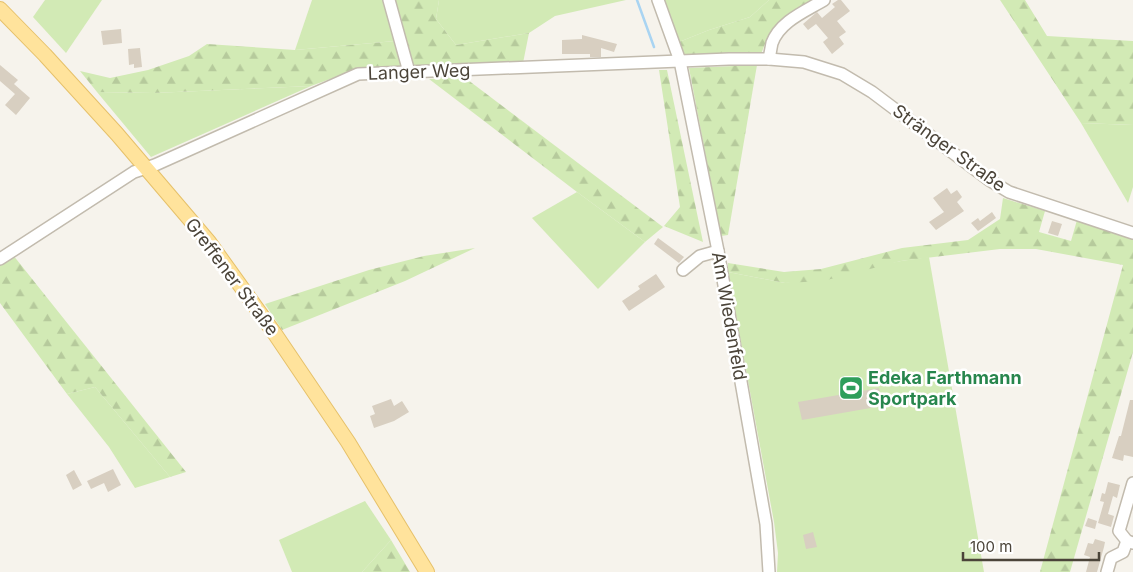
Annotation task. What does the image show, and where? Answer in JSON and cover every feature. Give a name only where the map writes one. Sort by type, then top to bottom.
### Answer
[{"type":"main road","name":"Greffener Straße","points":[[0,9],[45,54],[147,167],[208,242],[275,334],[348,442],[426,572]]},
{"type":"street","points":[[389,0],[409,72]]},
{"type":"street","points":[[658,0],[680,61]]},
{"type":"street","points":[[769,59],[772,42],[790,19],[824,0]]},
{"type":"street","name":"Langer Weg","points":[[0,259],[134,172],[358,74],[769,59]]},
{"type":"street","name":"Stränger Straße","points":[[769,59],[804,62],[842,74],[872,92],[989,180],[1009,192],[1133,233]]},
{"type":"street","name":"Am Wiedenfeld","points":[[680,61],[718,251],[766,524],[769,572]]},
{"type":"street","points":[[683,270],[700,256],[718,251]]},
{"type":"street","points":[[1107,572],[1111,558],[1123,552],[1130,542],[1119,532],[1133,483]]},
{"type":"green space","points":[[45,0],[102,0],[66,53],[33,17]]},
{"type":"green space","points":[[312,0],[384,0],[395,41],[295,50]]},
{"type":"green space","points":[[393,0],[439,0],[436,19],[456,45],[529,33],[523,63],[412,67]]},
{"type":"green space","points":[[439,0],[626,0],[555,16],[529,33],[456,45],[436,19]]},
{"type":"green space","points":[[663,0],[769,0],[750,17],[679,42]]},
{"type":"green space","points":[[769,0],[818,0],[773,31],[767,39],[761,54],[685,55],[679,42],[750,17]]},
{"type":"green space","points":[[1000,0],[1025,0],[1047,36],[1133,41],[1133,125],[1081,123]]},
{"type":"green space","points":[[395,41],[403,67],[352,71],[311,86],[153,93],[97,92],[80,71],[110,78],[148,70],[189,56],[207,44],[295,50]]},
{"type":"green space","points":[[757,65],[728,235],[721,236],[689,68]]},
{"type":"green space","points":[[659,70],[667,70],[703,242],[664,226],[680,207]]},
{"type":"green space","points":[[464,77],[663,227],[645,242],[429,79]]},
{"type":"green space","points":[[311,86],[151,157],[97,92],[153,93]]},
{"type":"green space","points":[[1081,123],[1133,125],[1133,187],[1128,203]]},
{"type":"green space","points":[[577,192],[645,242],[598,289],[532,218]]},
{"type":"green space","points":[[1003,198],[1045,211],[1039,232],[1071,241],[1077,220],[1133,237],[1133,352],[1070,572],[1040,572],[1123,265],[1036,249],[1000,249],[901,261],[823,281],[785,283],[728,272],[728,263],[784,272],[821,269],[902,248],[968,240],[1000,219]]},
{"type":"green space","points":[[475,248],[405,281],[282,330],[265,304],[369,270],[424,256]]},
{"type":"green space","points":[[13,255],[186,472],[170,477],[95,387],[67,394],[0,303],[0,263]]},
{"type":"green space","name":"Edeka Farthmann Sportpark","points":[[929,257],[984,572],[777,572],[778,553],[774,522],[728,272],[785,283]]},
{"type":"green space","points":[[95,387],[170,477],[135,488],[109,447],[67,394]]},
{"type":"green space","points":[[365,501],[391,540],[362,572],[292,572],[279,540]]},
{"type":"green space","points":[[391,540],[410,572],[362,572]]},
{"type":"building","points":[[841,0],[850,11],[837,21],[846,32],[839,37],[844,44],[832,54],[823,42],[828,38],[816,24],[808,30],[803,24],[817,12],[822,18],[835,7],[832,4]]},
{"type":"building","points":[[121,29],[122,43],[103,45],[101,31]]},
{"type":"building","points":[[582,35],[617,44],[614,52],[601,48],[601,57],[590,57],[590,54],[562,54],[562,40],[582,39]]},
{"type":"building","points":[[140,48],[142,67],[134,68],[134,64],[129,65],[128,49]]},
{"type":"building","points":[[0,65],[18,80],[14,84],[30,98],[16,115],[5,105],[15,94],[0,81]]},
{"type":"building","points":[[947,188],[951,194],[957,190],[962,197],[957,202],[964,211],[936,230],[929,222],[944,212],[933,198]]},
{"type":"building","points":[[992,212],[996,218],[978,231],[971,223],[978,218],[980,221]]},
{"type":"building","points":[[1052,221],[1062,224],[1058,236],[1048,233]]},
{"type":"building","points":[[658,238],[684,257],[679,263],[654,244]]},
{"type":"building","points":[[656,274],[665,287],[629,311],[622,301],[640,289],[638,286]]},
{"type":"building","points":[[879,388],[882,406],[802,420],[798,402]]},
{"type":"building","points":[[391,399],[394,406],[402,401],[409,412],[394,421],[374,428],[370,416],[375,414],[372,406]]},
{"type":"building","points":[[1130,400],[1133,400],[1133,457],[1124,455],[1123,461],[1112,458],[1119,436],[1121,436]]},
{"type":"building","points":[[113,469],[121,485],[108,492],[104,483],[91,489],[87,481]]},
{"type":"building","points":[[74,470],[82,485],[73,490],[66,475]]},
{"type":"building","points":[[1108,482],[1120,485],[1117,498],[1113,496],[1108,514],[1114,516],[1111,527],[1098,523],[1104,502],[1100,501],[1102,493],[1105,494]]},
{"type":"building","points":[[1088,518],[1097,521],[1095,529],[1085,526]]},
{"type":"building","points":[[813,532],[817,547],[806,549],[803,535]]},
{"type":"building","points":[[1095,539],[1105,542],[1104,547],[1097,572],[1086,572],[1090,557],[1084,555],[1088,543],[1093,544]]},
{"type":"waterway","points":[[637,0],[654,47]]},
{"type":"place","name":"Edeka Farthmann Sportpark","points":[[851,388]]}]
